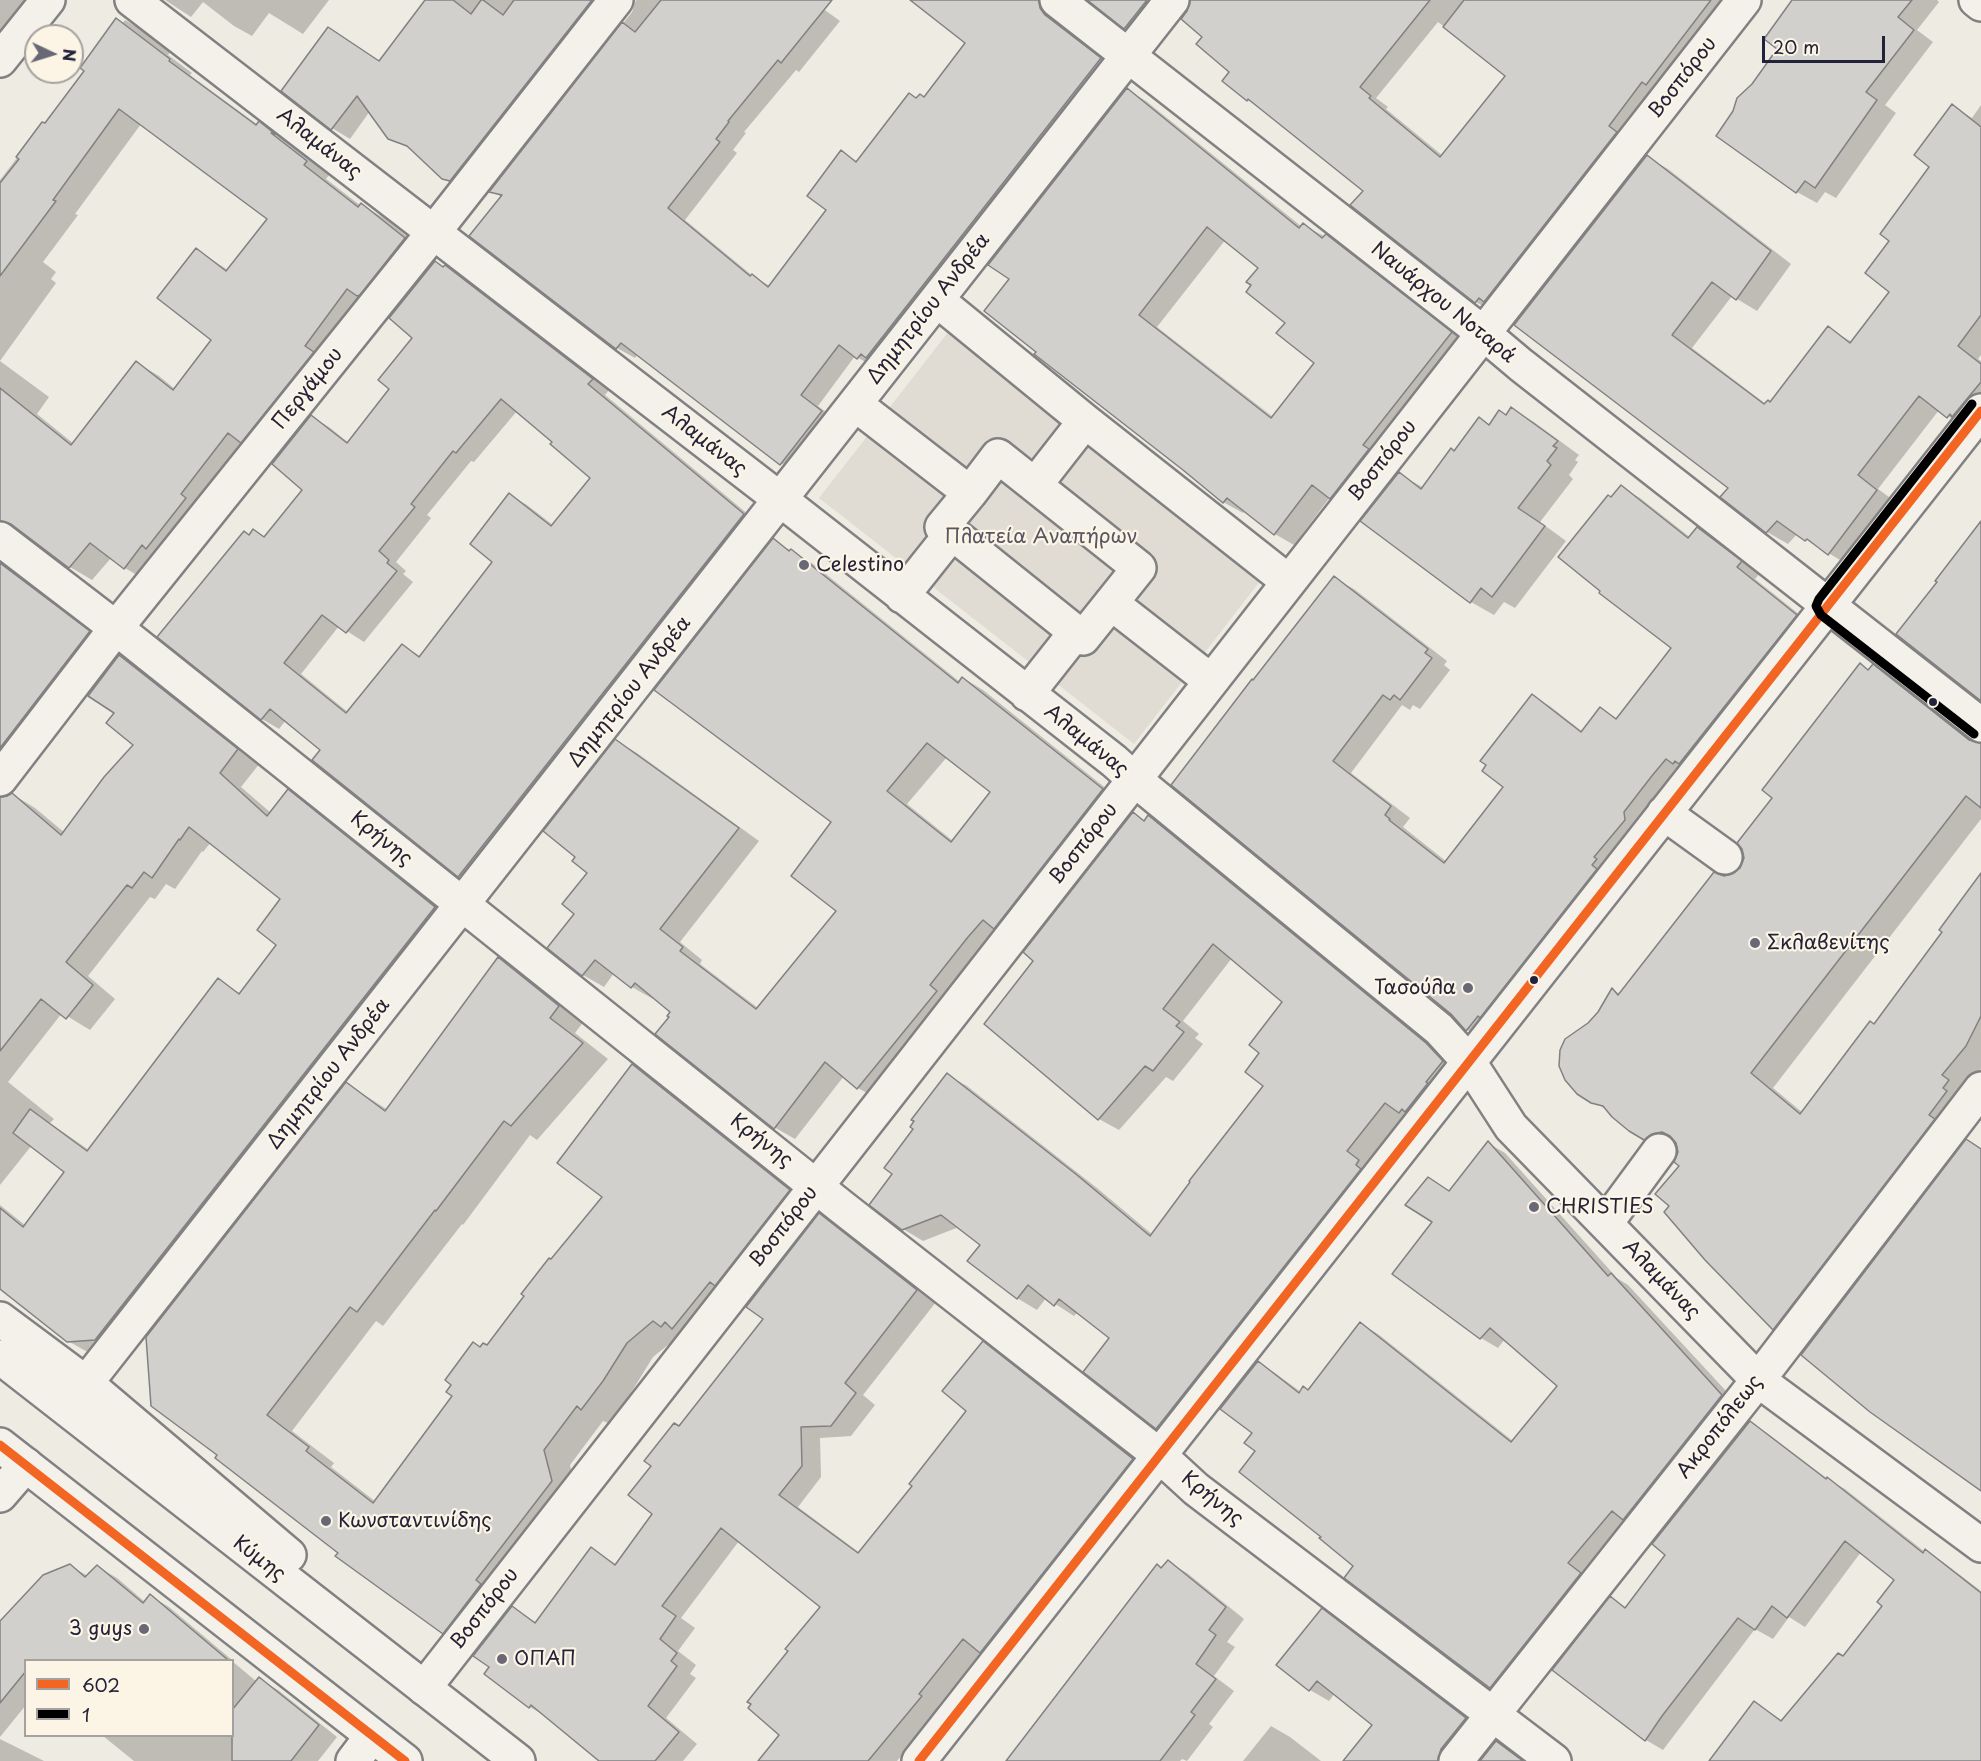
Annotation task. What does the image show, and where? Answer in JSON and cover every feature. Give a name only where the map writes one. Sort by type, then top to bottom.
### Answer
[{"type":"street","points":[[0,60],[48,0]]},
{"type":"street","name":"Αλαμάνας","points":[[132,0],[781,500],[1114,761],[1439,1029],[1469,1062],[1511,1127],[1758,1380],[1981,1545]]},
{"type":"street","name":"Περγάμου","points":[[0,779],[116,628],[433,233],[616,0]]},
{"type":"street","name":"Ναυάρχου Νοταρά","points":[[1057,0],[1981,725]]},
{"type":"street","name":"Δημητρίου Ανδρέα","points":[[86,1383],[1172,0]]},
{"type":"street","name":"Βοσπόρου","points":[[424,1688],[1744,0]]},
{"type":"street","points":[[1976,0],[1981,4]]},
{"type":"street","points":[[937,300],[1084,421],[1288,582]]},
{"type":"street","points":[[855,404],[970,493]]},
{"type":"street","points":[[919,1761],[1981,411]]},
{"type":"street","points":[[1035,485],[1084,421]]},
{"type":"street","points":[[998,456],[1139,568],[1083,638],[942,527],[970,493],[998,456]]},
{"type":"street","points":[[902,596],[952,533]]},
{"type":"street","name":"Κρήνης","points":[[0,539],[116,628],[1160,1455],[1196,1489],[1554,1761]]},
{"type":"street","points":[[1111,603],[1211,681]]},
{"type":"street","points":[[1027,694],[1076,632]]},
{"type":"street","points":[[1665,813],[1725,857]]},
{"type":"street","name":"Ακροπόλεως","points":[[1456,1761],[1758,1380],[1981,1089]]},
{"type":"street","points":[[1606,1223],[1659,1151]]},
{"type":"street","points":[[0,1318],[86,1383],[326,1586],[365,1642]]},
{"type":"street","name":"Κύμης","points":[[0,1357],[518,1761]]},
{"type":"street","points":[[0,1445],[363,1748],[405,1761]]},
{"type":"street","points":[[0,1495],[26,1465]]},
{"type":"green space","name":"Πλατεία Αναπήρων","points":[[949,331],[1264,576],[1134,744],[819,498]]},
{"type":"building","points":[[425,0],[453,0],[471,14],[483,0],[503,15],[514,0],[592,0],[450,181],[442,179],[407,146],[388,139],[357,96],[331,130],[281,91],[328,27],[379,61]]},
{"type":"building","points":[[661,0],[832,0],[781,63],[778,60],[728,121],[716,139],[720,142],[668,208],[750,276],[752,274],[768,287],[826,210],[807,196],[841,150],[856,162],[909,93],[916,98],[920,94],[924,97],[965,43],[910,0],[1039,0],[1040,8],[1045,15],[1101,58],[866,358],[861,354],[857,359],[839,345],[801,395],[822,411],[780,465],[621,343],[616,349],[469,236],[502,195],[489,192],[622,22],[635,32]]},
{"type":"building","points":[[1087,0],[1147,0],[1124,29]]},
{"type":"building","points":[[1190,0],[1430,0],[1360,87],[1371,96],[1369,98],[1440,157],[1505,76],[1443,27],[1464,0],[1711,0],[1646,85],[1642,82],[1609,126],[1617,132],[1484,302],[1479,298],[1475,303],[1350,205],[1363,191],[1248,99],[1247,101],[1222,81],[1229,72],[1196,44],[1202,37],[1181,19],[1187,11]]},
{"type":"building","points":[[1792,0],[1912,0],[1898,17],[1914,30],[1866,92],[1877,100],[1815,188],[1805,181],[1796,193],[1716,136],[1733,111],[1737,98],[1752,84],[1777,49],[1764,39]]},
{"type":"building","points":[[116,18],[170,59],[169,61],[256,125],[259,121],[307,161],[304,165],[358,207],[361,203],[405,238],[360,295],[357,296],[347,289],[305,346],[314,352],[241,443],[228,433],[181,494],[186,498],[146,549],[142,545],[124,569],[90,543],[69,568],[11,524],[0,521],[0,388],[71,445],[136,361],[173,390],[211,340],[157,298],[196,248],[226,271],[267,219],[119,109],[53,200],[56,201],[0,276],[0,183],[19,159],[16,157],[42,122],[45,123],[74,84],[84,84],[84,62]]},
{"type":"building","points":[[1127,88],[1299,228],[1303,223],[1322,238],[1326,234],[1452,332],[1363,445],[1369,449],[1330,499],[1312,485],[1274,535],[1227,498],[1223,503],[1034,354],[1036,352],[984,311],[1009,279],[988,265]],"holes":[[[1207,227],[1258,268],[1246,282],[1251,285],[1246,292],[1285,323],[1276,333],[1314,363],[1271,418],[1139,315]]]},
{"type":"building","points":[[1952,104],[1981,127],[1981,315],[1958,346],[1981,364],[1981,382],[1952,417],[1950,414],[1947,418],[1919,396],[1858,475],[1877,490],[1828,555],[1777,521],[1766,533],[1720,497],[1728,488],[1514,325],[1647,155],[1771,251],[1736,300],[1712,282],[1672,335],[1764,404],[1768,400],[1770,402],[1828,326],[1850,343],[1889,292],[1865,273],[1889,241],[1880,234],[1929,167],[1914,155]]},
{"type":"building","points":[[435,261],[443,267],[445,265],[593,379],[588,384],[744,514],[458,877],[312,760],[320,750],[270,709],[261,720],[157,637],[244,531],[249,535],[253,529],[264,537],[302,490],[272,464],[311,415],[347,443],[389,389],[378,380],[412,338],[389,318]],"holes":[[[501,399],[552,442],[550,444],[590,478],[551,526],[509,493],[470,544],[492,562],[419,657],[402,644],[346,713],[284,663],[322,615],[346,633],[397,571],[387,563],[389,560],[379,551],[415,507],[411,504],[453,451],[456,453]]]},
{"type":"building","points":[[1511,407],[1558,441],[1553,446],[1557,448],[1547,461],[1551,465],[1518,508],[1545,526],[1492,597],[1481,588],[1470,603],[1360,521],[1399,472],[1421,489],[1451,448],[1454,451],[1479,417],[1489,425],[1499,410],[1506,415]]},
{"type":"building","points":[[1621,485],[1688,538],[1697,527],[1742,561],[1737,567],[1797,615],[1679,764],[1675,761],[1673,764],[1666,759],[1651,777],[1624,812],[1625,820],[1594,857],[1597,859],[1592,865],[1597,869],[1480,1018],[1478,1016],[1466,1031],[1451,1014],[1171,785],[1334,576],[1428,649],[1425,653],[1432,658],[1400,700],[1394,695],[1390,700],[1383,695],[1333,761],[1391,806],[1385,815],[1389,820],[1444,863],[1503,787],[1482,771],[1486,765],[1480,761],[1532,694],[1581,732],[1600,707],[1616,719],[1671,648],[1599,593],[1600,591],[1558,557],[1608,495],[1611,497]]},
{"type":"building","points":[[1981,521],[1981,701],[1896,634]]},
{"type":"building","points":[[773,538],[789,551],[791,549],[958,683],[962,677],[1103,789],[994,929],[983,920],[968,937],[930,985],[937,991],[857,1089],[825,1062],[774,1129],[655,1034],[669,1017],[667,1016],[670,1012],[635,983],[631,988],[595,960],[582,976],[547,948],[574,914],[562,904],[587,873],[572,861],[575,857],[543,831],[615,739],[739,828],[660,929],[683,947],[680,951],[756,1009],[836,911],[791,876],[831,822],[654,690]],"holes":[[[927,743],[990,792],[951,842],[887,791]]]},
{"type":"building","points":[[0,563],[90,631],[0,748]]},
{"type":"building","points":[[119,655],[238,749],[220,773],[267,816],[288,789],[435,907],[95,1340],[67,1342],[0,1289],[0,1208],[23,1227],[64,1172],[13,1133],[30,1109],[87,1151],[218,978],[239,994],[276,945],[257,930],[280,899],[189,827],[152,878],[144,872],[132,888],[127,885],[66,962],[93,985],[66,1019],[41,999],[0,1051],[0,797],[12,793],[61,835],[104,777],[133,745],[106,723],[114,713],[88,696]]},
{"type":"building","points":[[1860,663],[1868,670],[1873,664],[1969,740],[1981,743],[1981,808],[1966,796],[1751,1073],[1800,1114],[1870,1021],[1874,1024],[1942,932],[1939,930],[1981,873],[1981,1016],[1966,1046],[1942,1075],[1949,1080],[1943,1088],[1947,1091],[1929,1115],[1935,1119],[1773,1330],[1705,1260],[1664,1212],[1669,1206],[1655,1194],[1679,1166],[1674,1162],[1678,1152],[1676,1143],[1662,1132],[1652,1134],[1644,1140],[1612,1117],[1603,1106],[1591,1103],[1577,1094],[1565,1080],[1559,1066],[1560,1050],[1565,1039],[1588,1023],[1598,1012],[1612,988],[1618,995],[1714,872],[1724,876],[1740,868],[1744,858],[1742,849],[1737,843],[1772,798],[1762,790]]},
{"type":"building","points":[[1133,812],[1144,821],[1148,815],[1426,1043],[1443,1061],[1405,1112],[1402,1109],[1399,1113],[1385,1103],[1347,1151],[1359,1160],[1356,1165],[1361,1169],[1156,1429],[1083,1372],[1109,1338],[1059,1299],[1054,1306],[1028,1285],[1017,1299],[967,1261],[980,1245],[941,1215],[902,1230],[869,1205],[892,1174],[884,1168],[913,1129],[910,1127],[914,1121],[911,1120],[947,1073],[1077,1175],[1150,1236],[1189,1181],[1263,1086],[1245,1072],[1259,1053],[1249,1045],[1282,1002],[1213,944],[1163,1009],[1180,1022],[1176,1026],[1184,1032],[1153,1071],[1145,1066],[1098,1120],[984,1024],[1033,961],[1023,952]]},
{"type":"building","points":[[498,957],[559,1006],[550,1018],[583,1043],[511,1126],[504,1121],[357,1312],[350,1307],[267,1415],[309,1447],[306,1451],[373,1503],[452,1396],[446,1392],[451,1385],[445,1380],[473,1342],[480,1347],[483,1343],[487,1345],[524,1296],[521,1294],[602,1197],[557,1163],[632,1064],[790,1190],[715,1286],[710,1282],[672,1329],[665,1322],[661,1327],[653,1321],[627,1343],[581,1410],[577,1406],[544,1450],[552,1481],[476,1580],[481,1584],[443,1634],[335,1556],[338,1553],[215,1458],[217,1455],[151,1406],[146,1337],[346,1082],[385,1111]]},
{"type":"building","points":[[1966,1139],[1981,1149],[1981,1491],[1870,1412],[1801,1355]]},
{"type":"building","points":[[1488,1141],[1608,1276],[1611,1273],[1722,1395],[1623,1520],[1612,1511],[1568,1563],[1581,1573],[1490,1688],[1344,1578],[1353,1566],[1319,1538],[1321,1537],[1239,1472],[1255,1451],[1244,1443],[1252,1433],[1220,1409],[1258,1361],[1299,1393],[1303,1386],[1308,1390],[1360,1322],[1511,1442],[1557,1386],[1490,1328],[1480,1339],[1392,1274],[1432,1222],[1405,1205],[1428,1177],[1449,1191]]},
{"type":"building","points":[[819,1213],[917,1290],[845,1383],[856,1393],[831,1426],[801,1427],[802,1466],[779,1495],[858,1553],[912,1486],[909,1484],[966,1411],[942,1391],[983,1341],[1133,1459],[980,1653],[963,1639],[919,1694],[922,1696],[868,1761],[758,1761],[779,1735],[748,1708],[751,1704],[747,1702],[788,1651],[785,1649],[820,1607],[721,1528],[662,1606],[676,1616],[660,1639],[677,1653],[671,1661],[677,1666],[648,1706],[679,1732],[655,1761],[599,1761],[531,1705],[529,1708],[484,1674],[489,1667],[473,1656],[512,1606],[535,1623],[591,1547],[615,1565],[652,1514],[628,1495],[651,1466],[644,1461],[674,1423],[679,1426],[763,1319],[746,1307]]},
{"type":"building","points":[[1750,1421],[1826,1479],[1827,1477],[1923,1553],[1925,1549],[1981,1593],[1981,1761],[1709,1761],[1754,1701],[1781,1721],[1838,1653],[1843,1656],[1882,1606],[1877,1602],[1894,1580],[1845,1541],[1787,1618],[1772,1606],[1755,1630],[1738,1618],[1645,1741],[1552,1670],[1610,1596],[1625,1608],[1665,1555],[1652,1544]]},
{"type":"building","points":[[1168,1560],[1226,1607],[1209,1630],[1216,1635],[1196,1664],[1216,1679],[1191,1712],[1195,1715],[1160,1761],[1006,1761],[1157,1564],[1161,1568]]},
{"type":"building","points":[[70,1564],[85,1577],[97,1565],[143,1603],[150,1594],[227,1659],[24,1659],[24,1673],[0,1703],[0,1621],[43,1575]]},
{"type":"building","points":[[1322,1608],[1466,1718],[1441,1749],[1438,1761],[1343,1761],[1372,1725],[1317,1681],[1309,1691],[1276,1665]]},
{"type":"building","points":[[259,1677],[319,1725],[291,1761],[232,1761],[234,1708]]},
{"type":"building","points":[[1496,1741],[1523,1761],[1480,1761]]},
{"type":"transit line","name":"1","points":[[1972,404],[1819,599],[1816,606],[1821,615],[1974,734]]},
{"type":"transit line","name":"602","points":[[919,1761],[1981,411]]},
{"type":"transit line","name":"602","points":[[0,1445],[405,1761]]},
{"type":"place","name":"Celestino","points":[[804,565]]},
{"type":"place","name":"Σκλαβενίτης","points":[[1755,943]]},
{"type":"place","name":"Τασούλα","points":[[1468,988]]},
{"type":"place","name":"CHRISTIES","points":[[1534,1207]]},
{"type":"place","name":"Κωνσταντινίδης","points":[[326,1521]]},
{"type":"place","name":"3 guys","points":[[144,1629]]},
{"type":"place","name":"ΟΠΑΠ","points":[[502,1659]]}]
